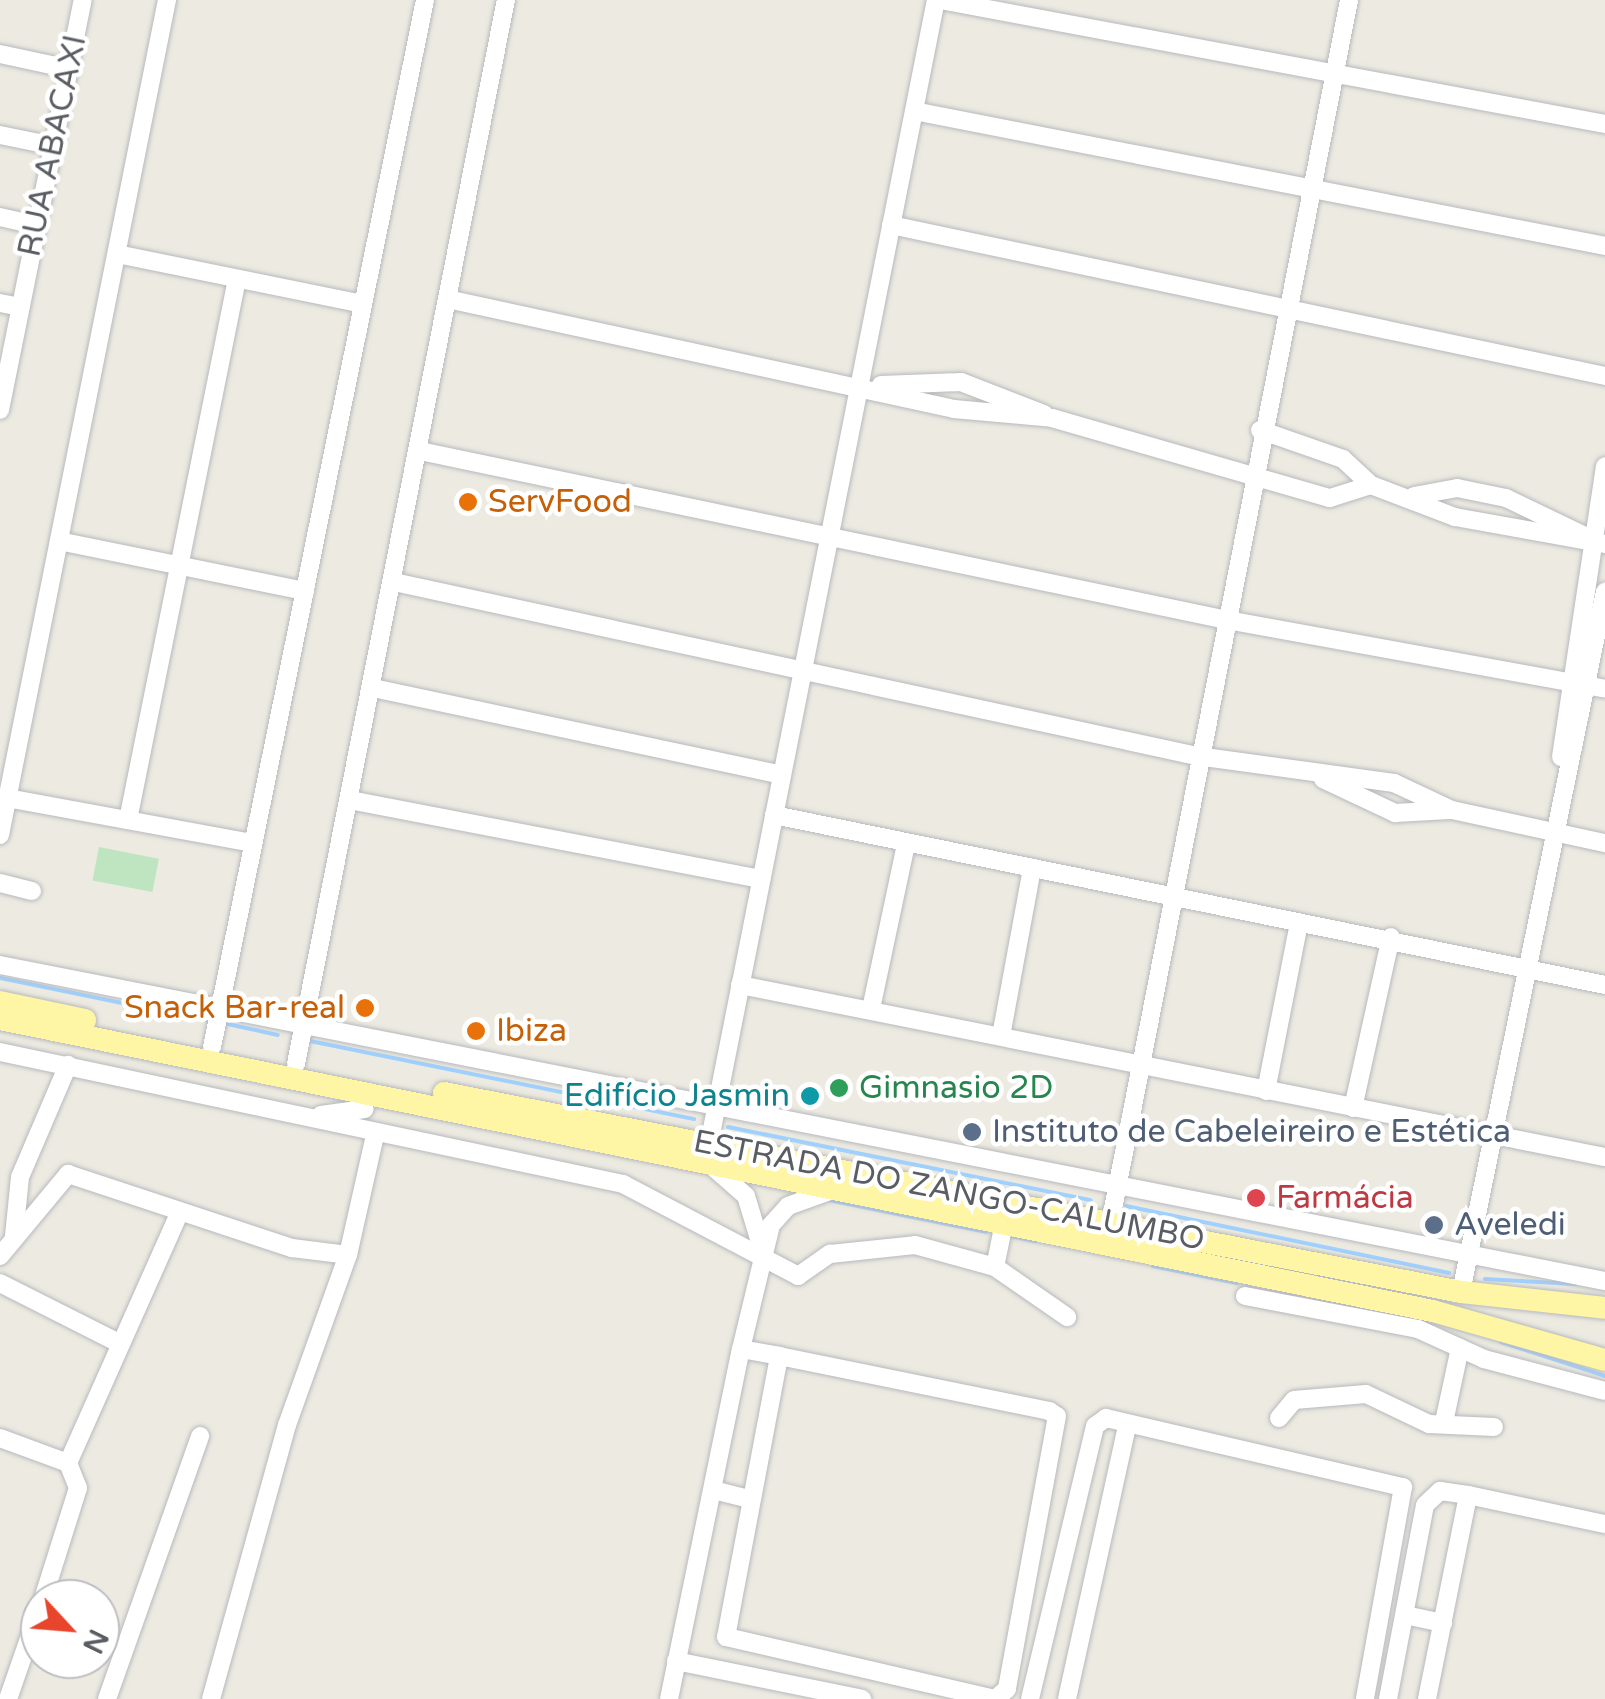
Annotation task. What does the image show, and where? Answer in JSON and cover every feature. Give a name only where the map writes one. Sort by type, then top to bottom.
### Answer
[{"type":"main road","name":"ESTRADA DO ZANGO-CALUMBO","points":[[0,1002],[707,1153],[1002,1231],[1456,1317],[1602,1356]]},
{"type":"main road","name":"ESTRADA DO ZANGO-CALUMBO","points":[[0,1019],[367,1101],[707,1153],[1110,1224],[1461,1292],[1605,1308]]},
{"type":"street","name":"RUA ABACAXI","points":[[0,410],[83,0]]},
{"type":"street","points":[[0,835],[168,0]]},
{"type":"street","points":[[212,1046],[426,0]]},
{"type":"street","points":[[296,1064],[452,300],[506,0]]},
{"type":"street","points":[[760,1251],[746,1196],[707,1153],[938,0],[1605,124]]},
{"type":"street","points":[[1110,1224],[1170,893],[1227,620],[1250,469],[1312,190],[1349,0]]},
{"type":"street","points":[[0,54],[70,69]]},
{"type":"street","points":[[914,112],[1605,246]]},
{"type":"street","points":[[0,135],[54,146]]},
{"type":"street","points":[[0,217],[35,225]]},
{"type":"street","points":[[891,225],[1285,315],[1605,376]]},
{"type":"street","points":[[116,254],[363,304]]},
{"type":"street","points":[[128,820],[238,278]]},
{"type":"street","points":[[452,300],[860,386],[954,410],[1052,418]]},
{"type":"street","points":[[0,303],[21,307]]},
{"type":"street","points":[[860,386],[960,382],[1052,418],[1250,469],[1330,498],[1371,485]]},
{"type":"street","points":[[1260,430],[1344,458],[1371,485],[1414,496],[1456,516],[1598,542]]},
{"type":"street","points":[[420,451],[1227,620],[1587,685]]},
{"type":"street","points":[[1587,685],[1605,466]]},
{"type":"street","points":[[1414,496],[1457,488],[1506,498],[1598,542]]},
{"type":"street","points":[[59,541],[305,591]]},
{"type":"street","points":[[394,582],[802,674],[1197,756],[1394,783],[1452,810],[1605,844]]},
{"type":"street","points":[[1461,1292],[1533,967],[1553,833],[1605,592]]},
{"type":"street","points":[[373,688],[782,774]]},
{"type":"street","points":[[1314,774],[1384,811],[1452,810]]},
{"type":"street","points":[[8,798],[253,844]]},
{"type":"street","points":[[350,800],[761,879]]},
{"type":"street","points":[[774,815],[1170,893],[1300,923],[1391,937],[1605,985]]},
{"type":"street","points":[[871,1010],[906,844]]},
{"type":"street","points":[[1000,1036],[1032,868]]},
{"type":"street","points":[[0,882],[32,890]]},
{"type":"street","points":[[1266,1091],[1300,923]]},
{"type":"street","points":[[1354,1108],[1391,937]]},
{"type":"street","points":[[0,965],[303,1029],[716,1103],[1605,1281]]},
{"type":"street","points":[[740,985],[1605,1157]]},
{"type":"street","points":[[0,1052],[272,1114],[622,1184],[760,1251],[798,1276],[830,1254],[873,1242],[995,1267],[1068,1317]]},
{"type":"street","points":[[14,1236],[20,1177],[68,1066]]},
{"type":"street","points":[[272,1114],[367,1101]]},
{"type":"street","points":[[340,1126],[367,1101]]},
{"type":"street","points":[[211,1699],[287,1425],[348,1255],[377,1136],[367,1101]]},
{"type":"street","points":[[0,1256],[68,1174],[178,1214],[348,1255]]},
{"type":"street","points":[[668,1699],[760,1251],[788,1206],[845,1190]]},
{"type":"street","points":[[49,1579],[78,1488],[68,1464],[117,1342],[178,1214]]},
{"type":"street","points":[[995,1267],[1002,1231]]},
{"type":"street","points":[[0,1282],[117,1342]]},
{"type":"street","points":[[1246,1296],[1418,1329],[1460,1348],[1605,1392]]},
{"type":"street","points":[[1444,1422],[1460,1348]]},
{"type":"street","points":[[741,1349],[779,1356],[1049,1411],[1061,1425],[1002,1695],[726,1637],[779,1356]]},
{"type":"street","points":[[1279,1418],[1294,1400],[1366,1394],[1429,1424],[1494,1427]]},
{"type":"street","points":[[1030,1699],[1095,1426],[1106,1418],[1126,1426],[1404,1487],[1365,1699]]},
{"type":"street","points":[[1068,1699],[1126,1426]]},
{"type":"street","points":[[107,1699],[200,1436]]},
{"type":"street","points":[[0,1439],[68,1464]]},
{"type":"street","points":[[713,1490],[749,1500]]},
{"type":"street","points":[[1427,1699],[1468,1495]]},
{"type":"street","points":[[1388,1699],[1430,1496],[1468,1495],[1605,1524]]},
{"type":"street","points":[[1063,1562],[1096,1570]]},
{"type":"street","points":[[1405,1615],[1443,1623]]},
{"type":"street","points":[[676,1661],[851,1698],[856,1665]]},
{"type":"street","points":[[8,1699],[20,1664]]},
{"type":"green space","points":[[99,847],[159,859],[152,892],[93,880]]},
{"type":"waterway","points":[[0,978],[209,1021]]},
{"type":"waterway","points":[[223,1023],[278,1035]]},
{"type":"waterway","points":[[310,1041],[694,1119]]},
{"type":"waterway","points":[[728,1127],[1091,1200]]},
{"type":"waterway","points":[[829,1200],[986,1232]]},
{"type":"waterway","points":[[1126,1206],[1449,1273]]},
{"type":"waterway","points":[[1011,1236],[1035,1241]]},
{"type":"waterway","points":[[1153,1266],[1237,1283]]},
{"type":"waterway","points":[[1485,1279],[1575,1284]]},
{"type":"waterway","points":[[1501,1342],[1605,1376]]},
{"type":"place","name":"ServFood","points":[[468,502]]},
{"type":"place","name":"Snack Bar-real","points":[[365,1008]]},
{"type":"place","name":"Ibiza","points":[[476,1031]]},
{"type":"place","name":"Gimnasio 2D","points":[[839,1088]]},
{"type":"place","name":"Edifício Jasmin","points":[[810,1096]]},
{"type":"place","name":"Instituto de Cabeleireiro e Estética","points":[[972,1132]]},
{"type":"place","name":"Farmácia","points":[[1256,1198]]},
{"type":"place","name":"Aveledi","points":[[1434,1225]]}]
